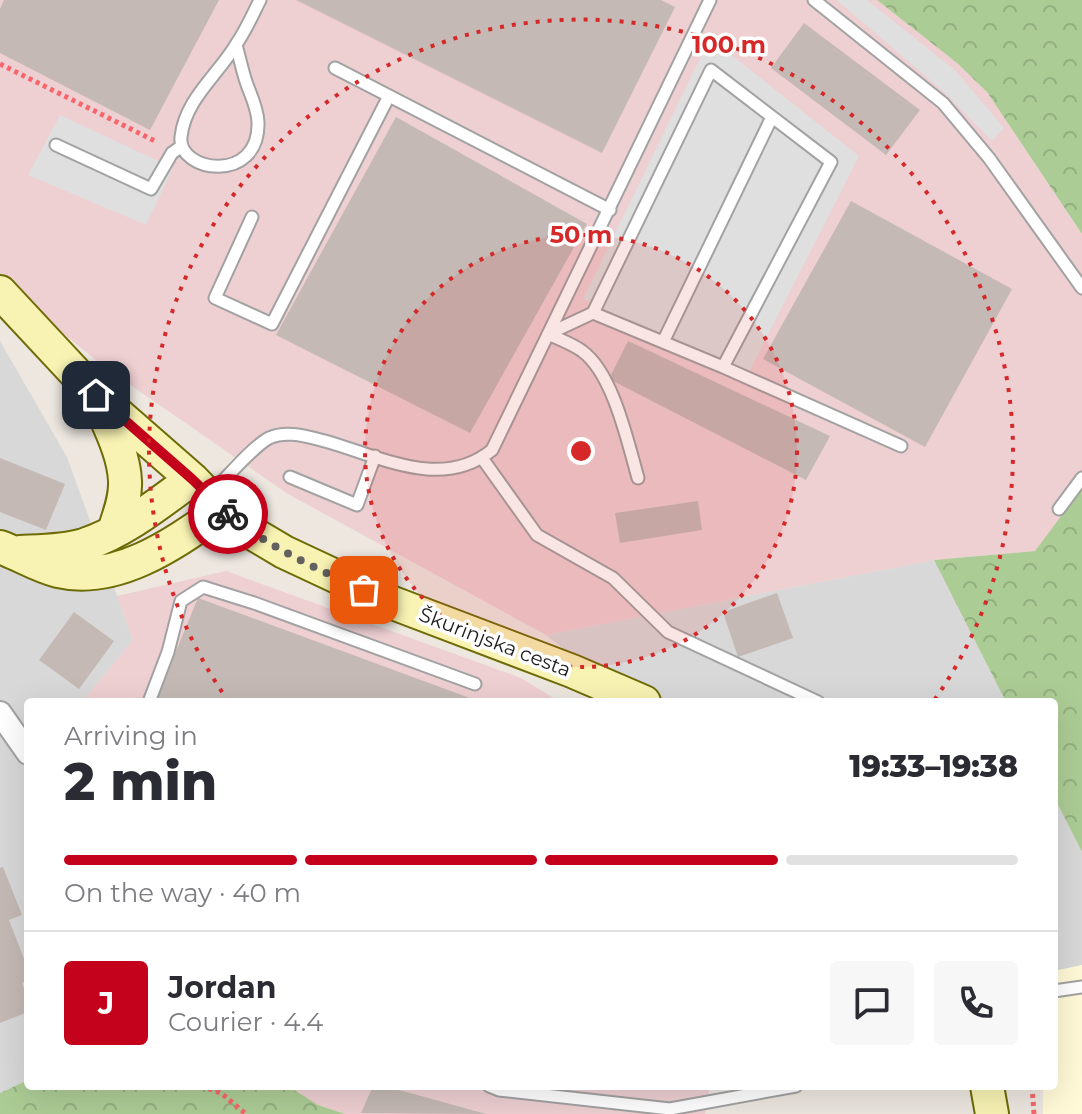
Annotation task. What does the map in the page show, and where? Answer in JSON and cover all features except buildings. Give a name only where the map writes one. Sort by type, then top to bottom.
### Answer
[{"type":"street","points":[[0,292],[96,395],[114,438],[125,479],[124,499],[114,531]]},
{"type":"street","name":"Škurinjska cesta","points":[[96,395],[207,495],[270,544],[393,603],[635,698]]},
{"type":"street","points":[[7,550],[54,550],[83,545],[133,522],[207,495]]},
{"type":"street","points":[[7,550],[58,571],[92,573],[128,565],[160,551],[207,495]]},
{"type":"street","points":[[0,713],[24,747]]},
{"type":"street","points":[[988,1090],[992,1114]]},
{"type":"lane","points":[[56,145],[151,189],[181,143],[186,117],[195,99],[236,45],[260,0]]},
{"type":"lane","points":[[207,495],[260,445],[279,435],[312,437],[414,469],[466,466],[492,450],[710,0]]},
{"type":"lane","points":[[814,0],[943,103],[989,158],[1082,288]]},
{"type":"lane","points":[[181,143],[193,158],[206,167],[229,166],[248,156],[257,142],[256,104],[244,77],[236,45]]},
{"type":"lane","points":[[335,68],[610,210]]},
{"type":"lane","points":[[548,334],[593,313],[711,70],[831,162],[723,367]]},
{"type":"lane","points":[[252,217],[215,298],[272,324],[389,96]]},
{"type":"lane","points":[[663,342],[772,117]]},
{"type":"lane","points":[[593,313],[901,446]]},
{"type":"lane","points":[[548,334],[584,352],[608,385],[623,422],[638,478]]},
{"type":"lane","points":[[290,477],[357,505],[375,456]]},
{"type":"lane","points":[[482,458],[537,535],[613,578],[668,632],[809,698]]},
{"type":"lane","points":[[1059,509],[1082,478]]},
{"type":"lane","points":[[151,698],[168,652],[181,601],[203,587],[475,684]]},
{"type":"lane","points":[[1058,990],[1082,987]]},
{"type":"lane","points":[[499,1090],[670,1109],[775,1090]]},
{"type":"lane","points":[[718,1101],[722,1090]]},
{"type":"path","points":[[0,64],[159,143],[181,143]]},
{"type":"path","points":[[212,1090],[221,1093],[246,1114]]},
{"type":"path","points":[[1032,1090],[1034,1114]]},
{"type":"shaded area","points":[[0,0],[877,0],[957,63],[987,92],[1082,234],[1082,488],[1035,551],[934,560],[546,635],[288,494],[106,368],[0,282]]},
{"type":"shaded area","points":[[837,0],[867,0],[956,71],[1004,128],[992,141],[944,92]]},
{"type":"shaded area","points":[[710,38],[859,156],[746,378],[583,299]]},
{"type":"shaded area","points":[[60,115],[173,168],[146,225],[28,175]]},
{"type":"shaded area","points":[[0,341],[67,457],[133,640],[85,698],[24,698],[24,1082],[0,1093]]},
{"type":"shaded area","points":[[934,560],[1004,698],[627,698],[546,635]]},
{"type":"shaded area","points":[[226,571],[521,678],[554,698],[85,698],[133,640],[117,596]]},
{"type":"shaded area","points":[[1058,805],[1082,852],[1082,965],[1058,970]]},
{"type":"shaded area","points":[[1082,965],[1082,1114],[1043,1114],[1043,1090],[1058,1090],[1058,970]]},
{"type":"shaded area","points":[[292,1090],[709,1090],[705,1114],[345,1114],[313,1103]]},
{"type":"green space","points":[[877,0],[1082,0],[1082,234],[987,92],[957,63]]},
{"type":"green space","points":[[1082,488],[1082,852],[1058,805],[1058,698],[1004,698],[934,560],[1035,551]]},
{"type":"green space","points":[[24,1082],[24,1090],[294,1090],[318,1105],[345,1114],[0,1114],[0,1093]]},
{"type":"way so far","points":[[228,514],[284,552],[364,590]]},
{"type":"route","points":[[96,395],[228,514]]}]
